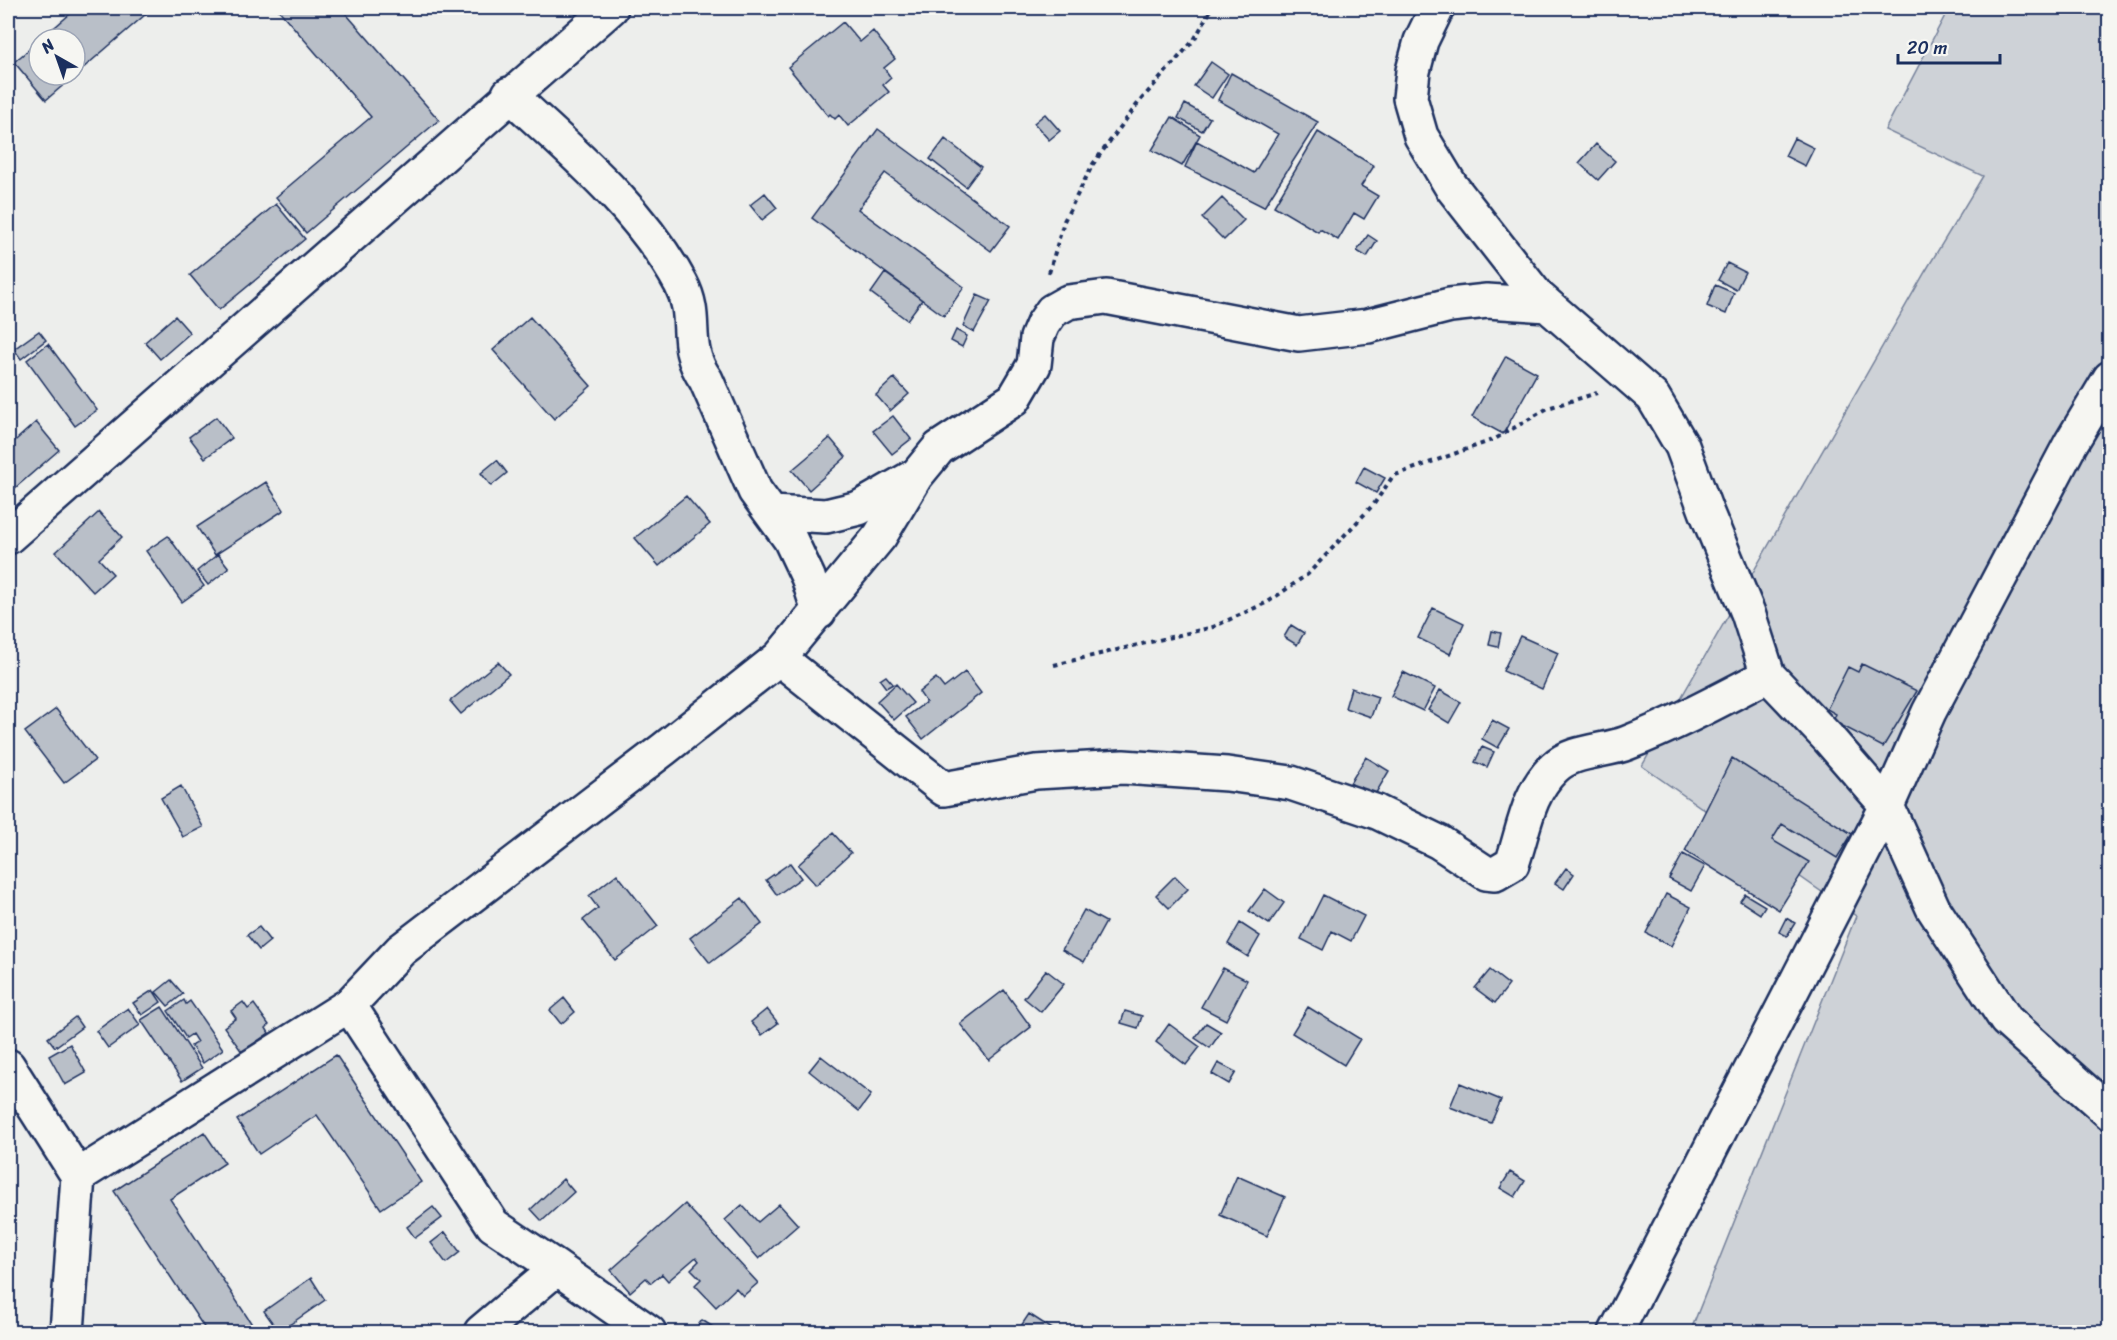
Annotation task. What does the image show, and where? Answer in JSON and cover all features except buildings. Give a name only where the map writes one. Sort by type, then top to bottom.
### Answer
[{"type":"street","points":[[8,537],[509,94],[611,8]]},
{"type":"street","points":[[1437,8],[1421,41],[1413,71],[1410,98],[1421,136],[1451,186],[1537,296],[1653,397],[1682,446],[1748,613],[1768,675],[1828,738],[1887,806],[1933,908],[2006,1020],[2109,1113]]},
{"type":"street","points":[[509,94],[607,184],[659,248],[682,286],[691,310],[690,343],[695,364],[706,380],[755,492],[790,539],[808,577],[819,612]]},
{"type":"street","points":[[78,1176],[349,1005],[401,950],[664,749],[779,657],[819,612],[880,536],[916,476],[939,448],[1014,399],[1034,365],[1037,338],[1052,311],[1068,302],[1106,297],[1299,334],[1368,326],[1450,305],[1487,302],[1547,305]]},
{"type":"street","points":[[1616,1332],[1887,806],[1929,712],[2072,442],[2109,378]]},
{"type":"street","points":[[771,513],[826,516],[859,508],[916,476]]},
{"type":"street","points":[[779,657],[944,789],[1036,772],[1123,767],[1227,774],[1291,783],[1377,812],[1439,842],[1486,873],[1495,874],[1512,864],[1535,791],[1555,767],[1570,758],[1626,744],[1703,709],[1768,675]]},
{"type":"street","points":[[349,1005],[493,1225],[650,1332]]},
{"type":"street","points":[[8,1066],[78,1176],[67,1332]]},
{"type":"street","points":[[481,1332],[557,1268]]},
{"type":"path","points":[[1043,324],[1045,287],[1064,221],[1093,164],[1139,102],[1194,40],[1212,8]]},
{"type":"path","points":[[1054,665],[1213,627],[1268,602],[1308,574],[1374,504],[1394,476],[1495,439],[1548,408],[1589,394],[1639,385]]},
{"type":"shaded area","points":[[1949,8],[2109,8],[2109,1332],[1695,1332],[1691,1330],[1856,916],[1642,766],[1925,272],[1983,176],[1885,130]]}]
